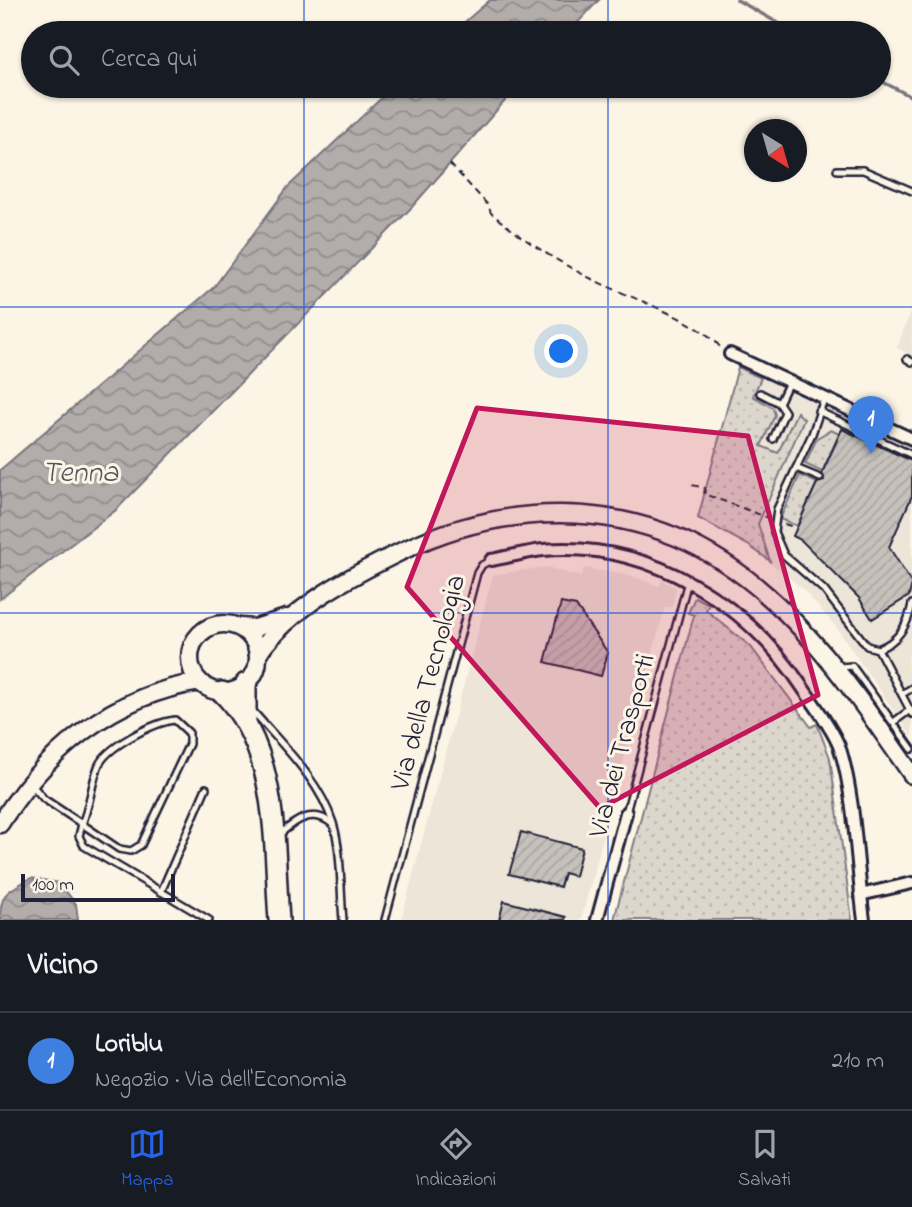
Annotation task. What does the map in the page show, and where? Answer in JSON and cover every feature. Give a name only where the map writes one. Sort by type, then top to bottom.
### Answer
[{"type":"highway","points":[[222,692],[246,702],[269,784],[279,920]]},
{"type":"main road","points":[[157,691],[200,682],[246,702],[258,654],[271,635],[292,616],[383,560],[435,535],[476,523],[527,514],[585,514],[632,520],[678,536],[723,560],[765,593],[801,628],[833,667],[911,773]]},
{"type":"main road","points":[[0,824],[29,782],[88,727],[157,691],[190,661],[194,641],[209,626],[220,624],[255,628],[292,616]]},
{"type":"main road","points":[[240,627],[249,634],[258,654]]},
{"type":"main road","points":[[190,661],[200,682]]},
{"type":"street","points":[[730,354],[912,439]]},
{"type":"street","name":"Via della Tecnologia","points":[[491,560],[544,550],[584,551],[618,556],[658,567],[688,581],[747,620],[771,645],[833,736],[845,770],[864,920]]},
{"type":"street","name":"Via dei Trasporti","points":[[597,920],[625,813]]},
{"type":"street","points":[[860,895],[911,884]]},
{"type":"lane","points":[[837,170],[863,170],[912,191]]},
{"type":"lane","points":[[779,403],[789,382]]},
{"type":"lane","points":[[760,393],[779,403],[785,412],[773,439]]},
{"type":"lane","points":[[824,398],[775,520],[774,532],[784,555],[824,590],[867,646],[878,649],[897,638],[910,617],[912,604]]},
{"type":"lane","points":[[818,411],[912,455]]},
{"type":"lane","points":[[796,468],[820,478]]},
{"type":"lane","name":"Via della Tecnologia","points":[[385,920],[477,573],[482,565],[491,560]]},
{"type":"lane","name":"Via dei Trasporti","points":[[625,813],[688,581]]},
{"type":"lane","points":[[878,649],[911,712],[895,721]]},
{"type":"lane","points":[[833,667],[852,666],[895,721],[912,749]]},
{"type":"lane","points":[[901,694],[912,688]]},
{"type":"lane","points":[[246,702],[307,774],[324,799],[334,826],[343,920]]},
{"type":"lane","points":[[29,782],[44,799],[82,824],[119,849],[131,851],[141,845],[189,744],[189,733],[184,725],[175,720],[162,721],[105,756],[98,765],[91,805],[82,824],[79,836],[84,846],[209,920]]},
{"type":"lane","points":[[161,892],[206,788]]},
{"type":"lane","points":[[273,839],[295,821],[308,816],[327,819],[334,826]]},
{"type":"path","points":[[450,163],[488,205],[491,213],[538,249],[594,280],[705,332],[730,354]]},
{"type":"path","points":[[692,485],[705,488],[704,494],[797,528]]},
{"type":"highlighted area","points":[[477,408],[748,436],[818,695],[600,808],[407,587]]},
{"type":"shaded area","points":[[912,307],[912,356],[897,348]]},
{"type":"shaded area","points":[[738,367],[912,448],[912,638],[907,668],[912,669],[912,737],[836,627],[802,588],[748,545],[698,518]]},
{"type":"shaded area","points":[[738,367],[761,378],[753,396],[773,408],[775,415],[761,446],[778,453],[797,412],[804,419],[758,524],[770,561],[748,545],[698,518]]},
{"type":"shaded area","points":[[831,430],[839,434],[822,472],[805,464],[817,438]]},
{"type":"shaded area","points":[[800,475],[817,483],[797,526],[780,519]]},
{"type":"shaded area","points":[[546,567],[581,577],[584,568],[631,576],[659,586],[662,580],[676,588],[672,607],[665,607],[581,920],[401,920],[493,575]]},
{"type":"shaded area","points":[[695,597],[709,604],[706,610],[751,647],[811,727],[817,724],[830,758],[852,920],[614,920],[694,615],[688,613]]},
{"type":"water","points":[[490,0],[599,0],[579,21],[466,21]]},
{"type":"water","name":"Tenna","points":[[381,98],[507,98],[411,208],[116,510],[0,599],[0,470],[214,287],[288,187]]},
{"type":"water","points":[[31,878],[59,883],[76,904],[78,920],[0,920],[2,903],[7,893]]},
{"type":"building","points":[[842,429],[912,461],[912,496],[889,547],[912,584],[909,596],[872,619],[859,598],[801,540],[793,536],[817,483],[824,481],[822,473]]},
{"type":"building","points":[[561,603],[576,606],[608,653],[601,676],[545,662]]},
{"type":"building","points":[[521,832],[582,848],[575,876],[564,873],[560,887],[509,874]]},
{"type":"building","points":[[504,901],[566,917],[565,920],[499,920]]},
{"type":"waterway","points":[[737,0],[775,21]]},
{"type":"waterway","points":[[891,86],[912,97]]},
{"type":"place","name":"Loriblu","points":[[871,454]]}]
